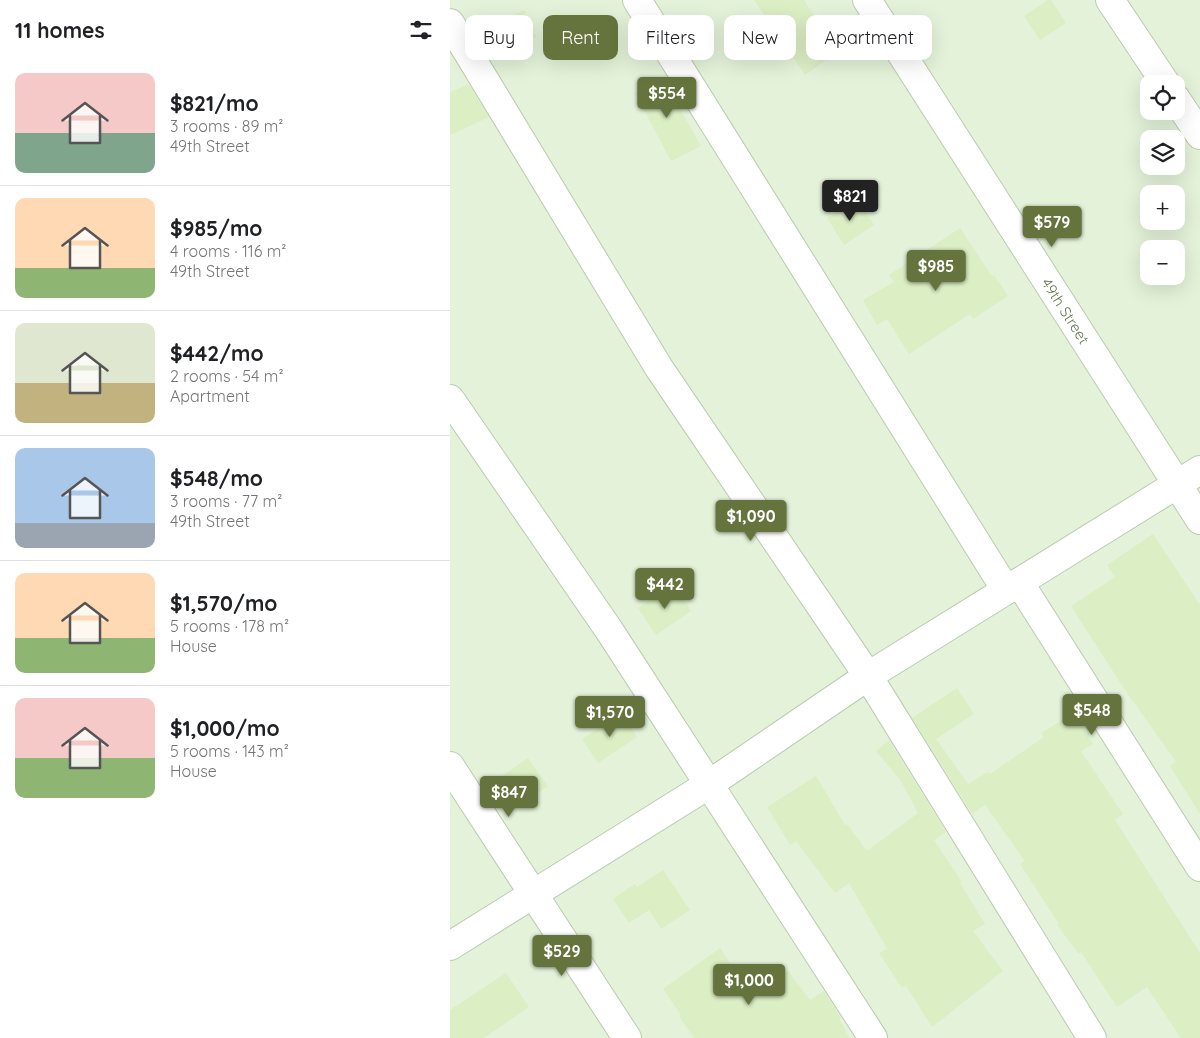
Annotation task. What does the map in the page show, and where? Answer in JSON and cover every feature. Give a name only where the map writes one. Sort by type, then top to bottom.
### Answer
[{"type":"street","points":[[637,0],[1013,586],[1200,867]]},
{"type":"street","name":"49th Street","points":[[867,0],[1200,520]]},
{"type":"street","points":[[1110,0],[1160,75]]},
{"type":"street","points":[[450,23],[659,368],[868,676],[1092,1038]]},
{"type":"street","points":[[1185,112],[1200,135]]},
{"type":"street","points":[[450,399],[609,630],[873,1038]]},
{"type":"street","points":[[450,946],[708,785],[868,676],[1200,470]]},
{"type":"street","points":[[450,766],[626,1038]]},
{"type":"shaded area","points":[[450,0],[1200,0],[1200,1038],[450,1038]]},
{"type":"building","points":[[754,0],[804,0],[814,15],[806,15],[806,60],[827,60],[805,75],[795,60],[796,15],[764,15]]},
{"type":"building","points":[[1048,0],[1051,0],[1066,23],[1040,40],[1024,16]]},
{"type":"building","points":[[524,10],[526,15],[513,15]]},
{"type":"building","points":[[660,76],[701,146],[671,161],[635,93]]},
{"type":"building","points":[[469,84],[489,117],[450,135],[450,92]]},
{"type":"building","points":[[856,198],[874,225],[844,245],[827,218]]},
{"type":"building","points":[[960,228],[992,276],[994,275],[1008,296],[973,319],[970,314],[909,354],[887,319],[877,325],[863,300],[894,282],[889,275]]},
{"type":"building","points":[[1153,534],[1200,605],[1200,814],[1170,766],[1176,762],[1132,701],[1071,606],[1115,577],[1107,565]]},
{"type":"building","points":[[673,584],[691,611],[656,635],[638,608]]},
{"type":"building","points":[[957,688],[974,714],[936,739],[968,784],[988,772],[990,774],[1044,737],[1041,733],[1074,713],[1093,744],[1081,751],[1123,814],[1115,820],[1200,953],[1200,1038],[1181,1038],[1147,987],[1117,1007],[1081,952],[1079,954],[1057,925],[1059,924],[1020,864],[1025,861],[985,805],[972,814],[912,718]]},
{"type":"building","points":[[622,712],[637,737],[598,763],[582,739]]},
{"type":"building","points":[[889,740],[946,832],[934,840],[962,882],[960,883],[985,924],[973,931],[1003,971],[932,1027],[906,986],[902,988],[879,953],[887,949],[849,883],[835,893],[796,841],[790,845],[767,807],[816,776],[845,825],[847,824],[867,851],[918,813],[901,781],[876,751]]},
{"type":"building","points":[[528,758],[548,786],[519,806],[499,778]]},
{"type":"building","points":[[663,870],[690,910],[661,929],[649,910],[629,923],[613,899],[635,884],[637,887]]},
{"type":"building","points":[[720,948],[753,997],[788,971],[810,1000],[824,991],[841,1018],[839,1019],[850,1038],[694,1038],[663,989]]},
{"type":"building","points":[[506,973],[529,1007],[484,1038],[450,1038],[450,1010]]}]
